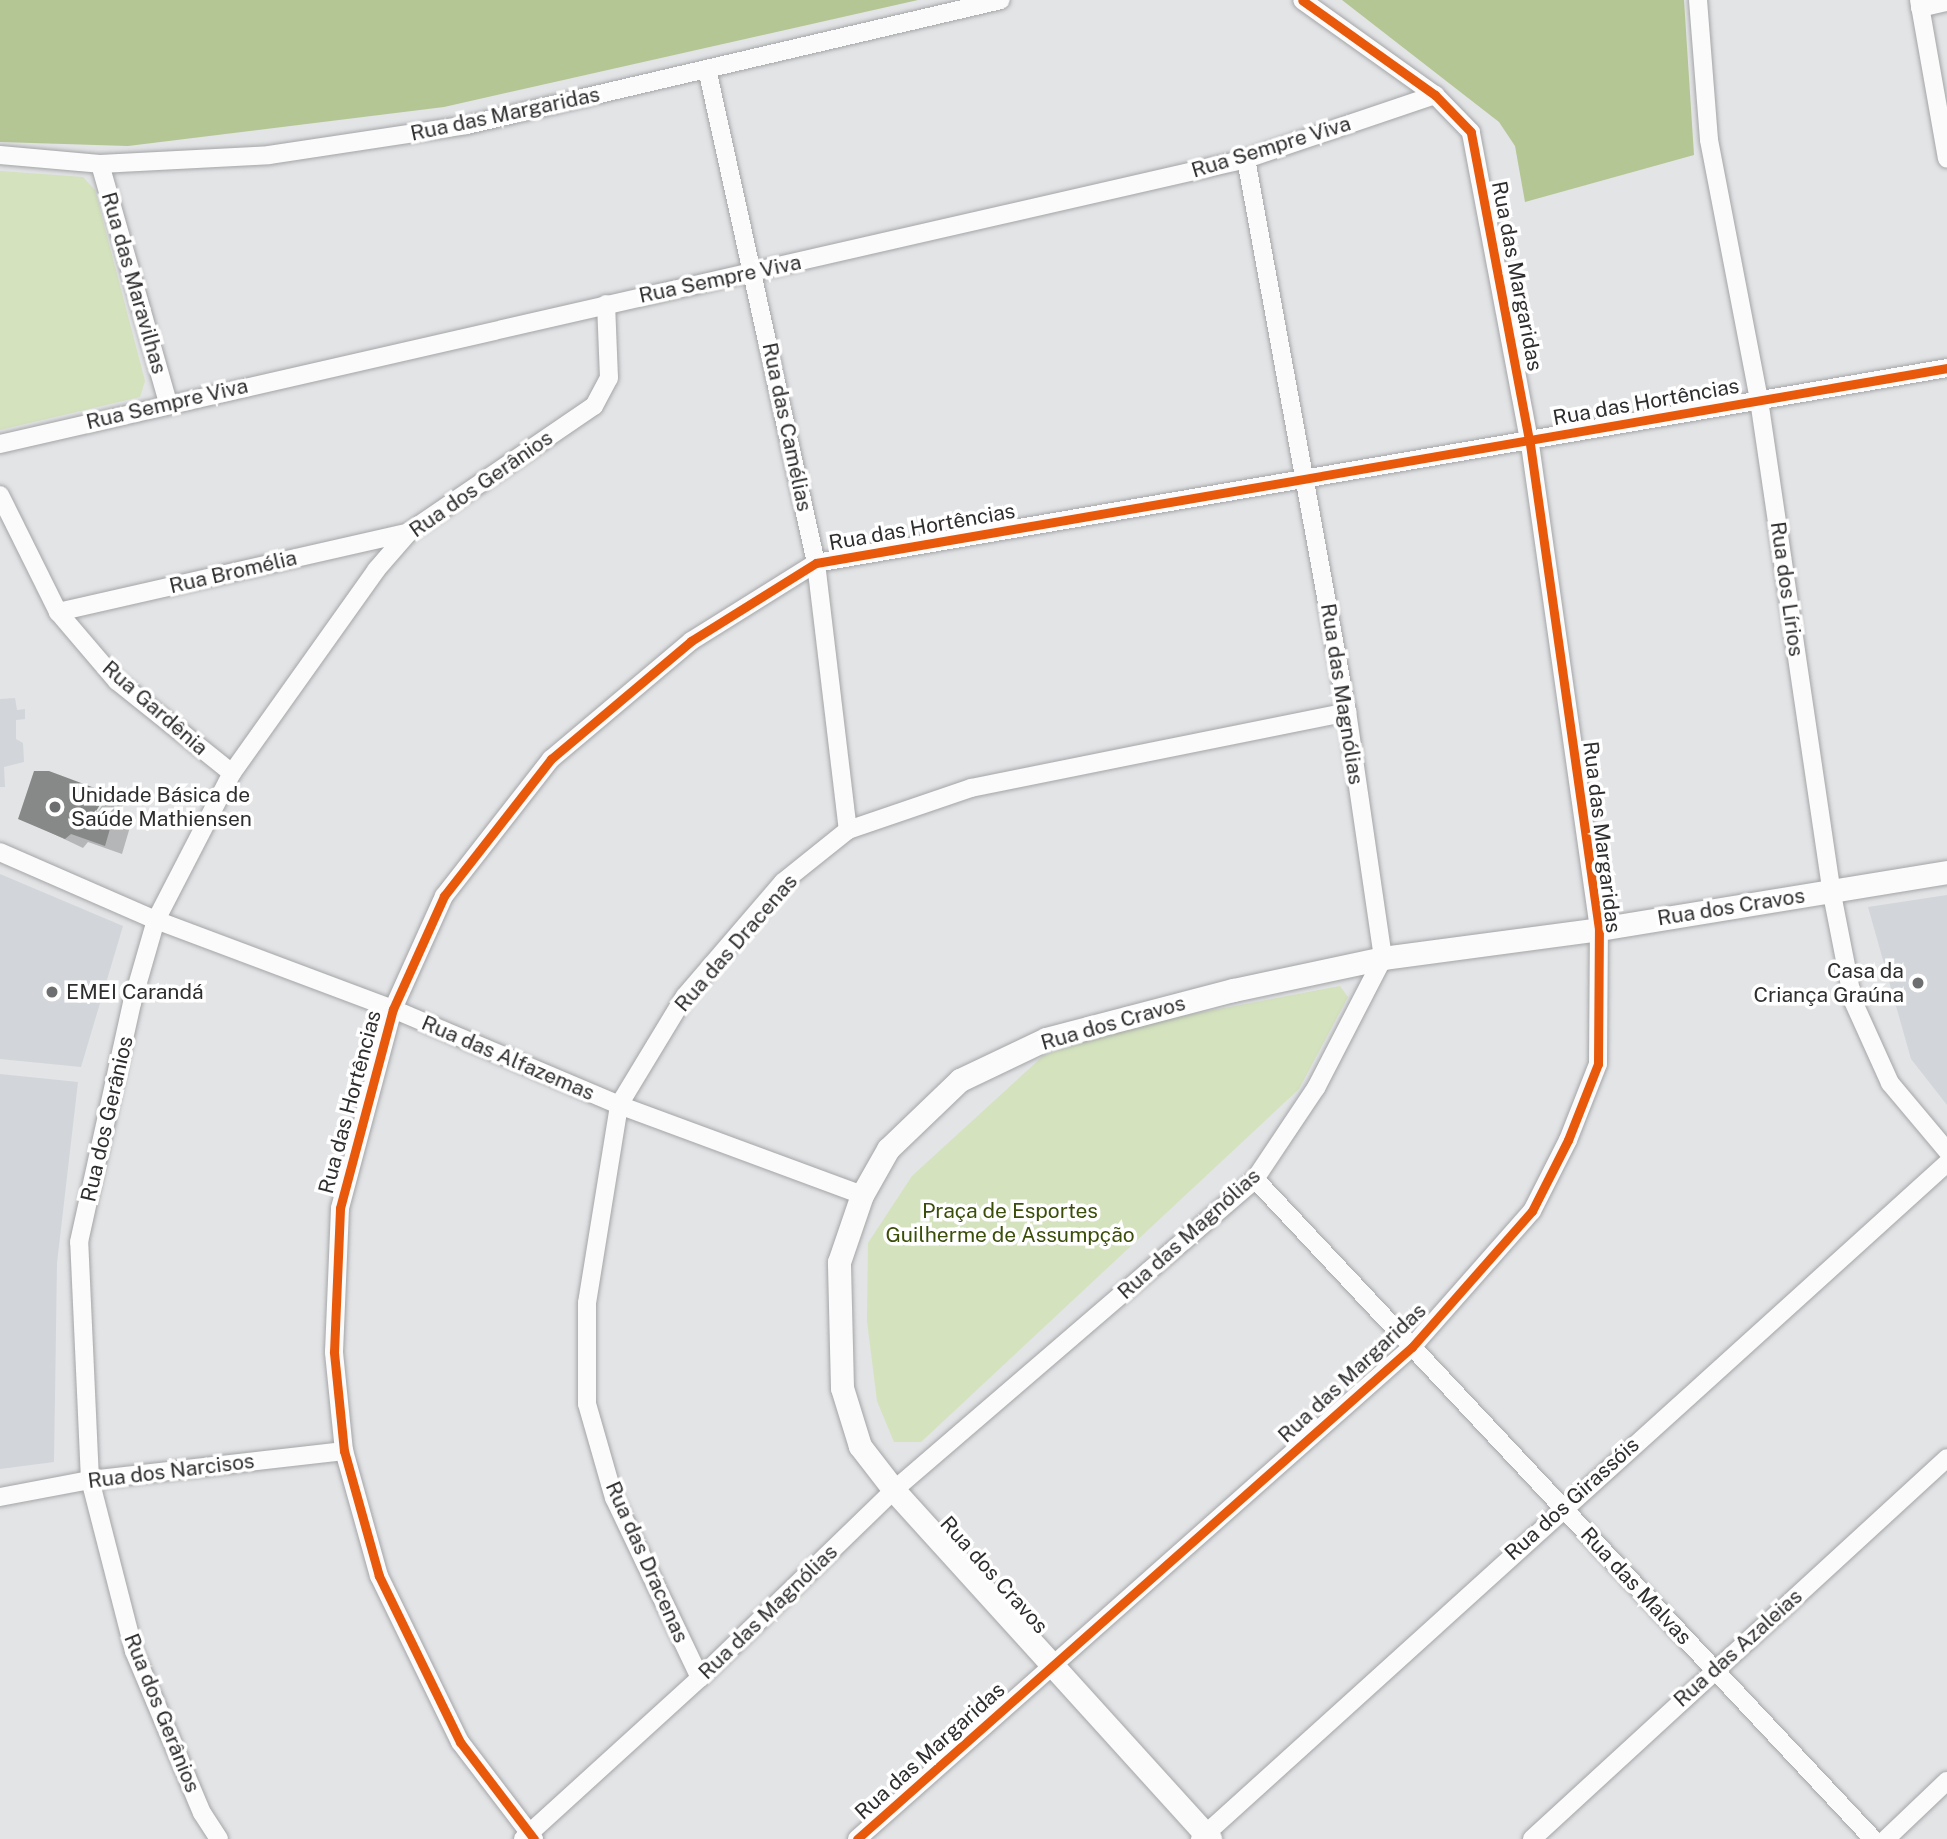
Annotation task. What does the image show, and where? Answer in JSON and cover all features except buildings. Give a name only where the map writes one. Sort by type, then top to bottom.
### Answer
[{"type":"street","name":"Rua das Margaridas","points":[[0,155],[100,164],[269,155],[454,127],[1000,0]]},
{"type":"street","name":"Rua das Margaridas","points":[[857,1839],[1412,1347],[1532,1211],[1568,1140],[1598,1064],[1599,929],[1529,440],[1471,132],[1435,95],[1302,0]]},
{"type":"street","name":"Rua dos Lírios","points":[[1698,0],[1709,140],[1759,400],[1831,889],[1853,1001],[1889,1083],[1947,1151]]},
{"type":"street","points":[[1947,2],[1919,4],[1947,159]]},
{"type":"street","name":"Rua das Camélias","points":[[708,69],[816,563],[848,830]]},
{"type":"street","name":"Rua Sempre Viva","points":[[0,444],[606,303],[754,272],[1246,159],[1435,95]]},
{"type":"street","name":"Rua das Magnólias","points":[[529,1837],[700,1678],[894,1490],[1255,1179],[1316,1088],[1383,958],[1347,712],[1246,159]]},
{"type":"street","name":"Rua das Maravilhas","points":[[100,164],[169,403]]},
{"type":"street","name":"Rua dos Gerânios","points":[[219,1839],[202,1813],[134,1651],[90,1480],[79,1242],[156,920],[232,773],[376,570],[409,532],[594,406],[610,377],[606,303]]},
{"type":"street","name":"Rua das Hortências","points":[[529,1837],[460,1742],[379,1576],[344,1451],[334,1352],[340,1208],[393,1009],[444,896],[551,759],[691,640],[816,563],[1947,368]]},
{"type":"street","name":"Rua Gardênia","points":[[0,495],[58,612],[117,681],[232,773]]},
{"type":"street","name":"Rua Bromélia","points":[[58,612],[409,532]]},
{"type":"street","name":"Rua das Dracenas","points":[[700,1678],[614,1498],[587,1404],[587,1303],[619,1105],[685,996],[783,882],[848,830],[971,788],[1347,712]]},
{"type":"street","name":"Rua das Alfazemas","points":[[0,852],[156,920],[393,1009],[619,1105],[862,1195]]},
{"type":"street","name":"Rua dos Cravos","points":[[1205,1837],[894,1490],[860,1446],[842,1388],[839,1262],[862,1195],[888,1149],[960,1080],[1046,1039],[1233,990],[1383,958],[1599,929],[1947,872]]},
{"type":"street","name":"Rua dos Girassóis","points":[[1205,1837],[1562,1507],[1947,1163]]},
{"type":"street","name":"Rua das Malvas","points":[[1255,1179],[1873,1839]]},
{"type":"street","name":"Rua dos Narcisos","points":[[0,1497],[90,1480],[344,1451]]},
{"type":"street","name":"Rua das Azaleias","points":[[1532,1839],[1947,1458]]},
{"type":"street","points":[[1886,1839],[1947,1781]]},
{"type":"shaded area","points":[[15,698],[17,710],[25,709],[25,719],[16,720],[16,739],[23,743],[24,762],[4,767],[5,787],[0,787],[0,699]]},
{"type":"shaded area","name":"EMEI Carandá","points":[[0,874],[123,926],[81,1067],[0,1059]]},
{"type":"shaded area","name":"Casa da Criança Graúna","points":[[1947,895],[1947,1105],[1911,1059],[1868,907]]},
{"type":"shaded area","points":[[0,1074],[78,1082],[57,1263],[54,1462],[0,1469]]},
{"type":"green space","points":[[0,0],[918,0],[444,107],[128,146],[0,142]]},
{"type":"green space","points":[[1342,0],[1684,0],[1694,155],[1525,202],[1515,146],[1499,122]]},
{"type":"green space","points":[[0,171],[83,177],[95,190],[145,381],[140,397],[0,430]]},
{"type":"green space","name":"Praça de Esportes Guilherme de Assumpção","points":[[1340,986],[1348,997],[1299,1089],[921,1442],[894,1442],[877,1401],[867,1321],[868,1243],[912,1176],[1043,1056],[1113,1029]]},
{"type":"cycle path","points":[[857,1839],[1412,1347],[1532,1211],[1568,1140],[1598,1064],[1599,929],[1529,440],[1471,132],[1435,95],[1302,0]]},
{"type":"cycle path","points":[[534,1839],[460,1742],[379,1576],[344,1451],[334,1352],[340,1208],[393,1009],[444,896],[551,759],[691,641],[816,563],[1947,368]]},
{"type":"place","name":"Unidade Básica de Saúde Mathiensen","points":[[55,807]]},
{"type":"place","name":"Casa da Criança Graúna","points":[[1918,983]]},
{"type":"place","name":"EMEI Carandá","points":[[52,992]]}]
